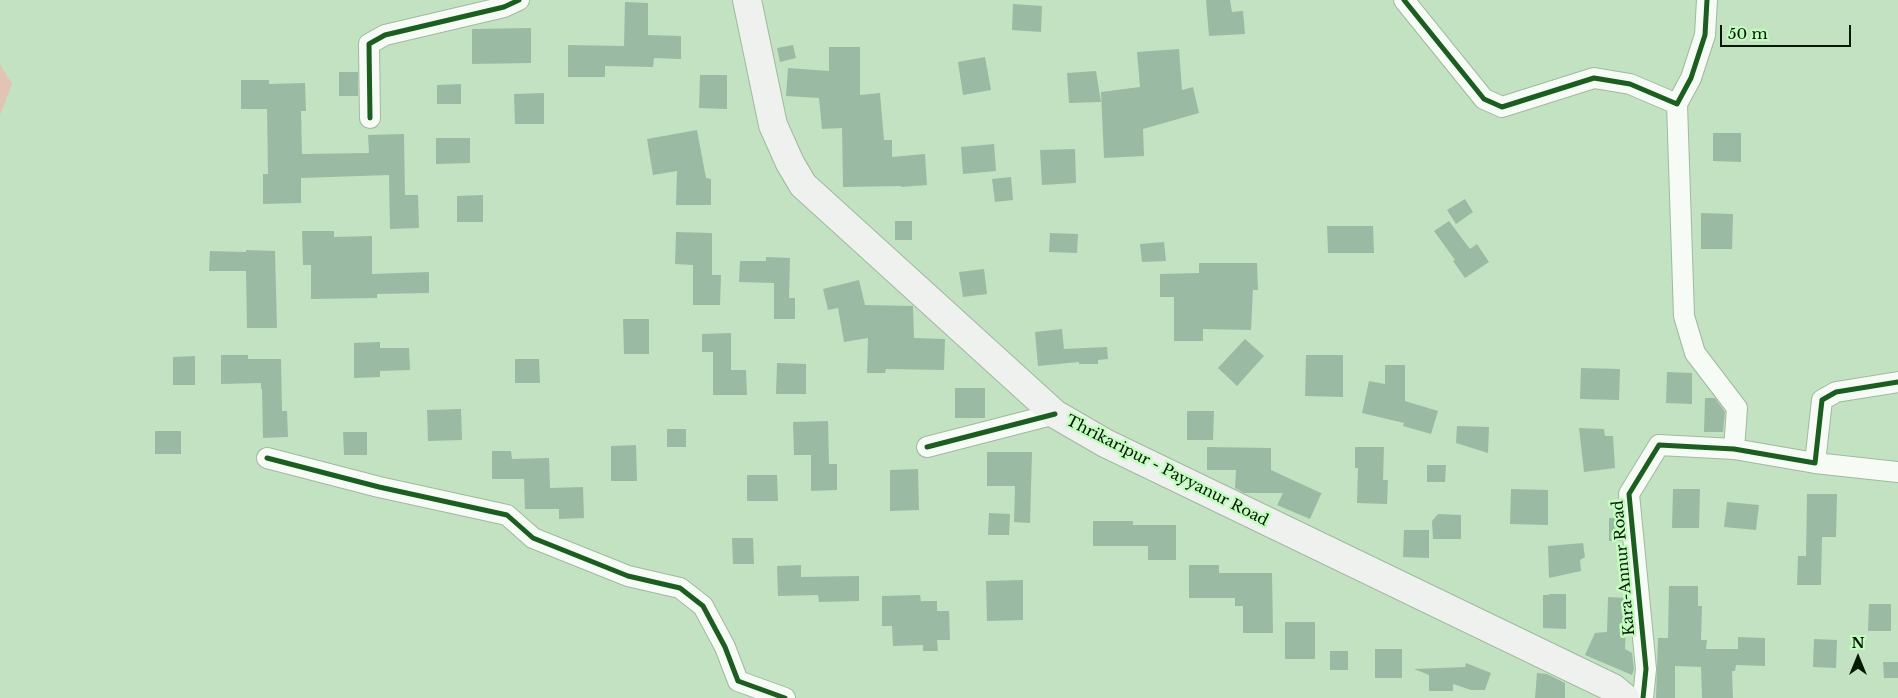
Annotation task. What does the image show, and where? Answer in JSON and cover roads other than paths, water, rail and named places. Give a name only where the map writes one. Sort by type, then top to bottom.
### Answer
[{"type":"main road","name":"Thrikaripur - Payyanur Road","points":[[747,0],[773,125],[790,163],[803,185],[1055,414],[1114,447],[1613,688],[1625,698]]},
{"type":"street","points":[[370,118],[369,44],[386,34],[504,7],[519,0]]},
{"type":"street","points":[[1404,0],[1476,91],[1484,99],[1502,107],[1594,78],[1630,84],[1677,104]]},
{"type":"street","points":[[1707,0],[1705,35],[1691,78],[1677,104],[1684,316],[1695,353],[1738,408],[1734,449]]},
{"type":"street","points":[[1816,463],[1822,400],[1836,392],[1898,382]]},
{"type":"street","points":[[927,447],[1055,414]]},
{"type":"street","name":"Kara-Annur Road","points":[[1643,698],[1646,669],[1629,494],[1659,444],[1734,449],[1816,463],[1898,472]]},
{"type":"street","points":[[268,458],[380,487],[508,515],[534,538],[628,576],[680,588],[703,606],[725,647],[738,682],[785,698]]}]
